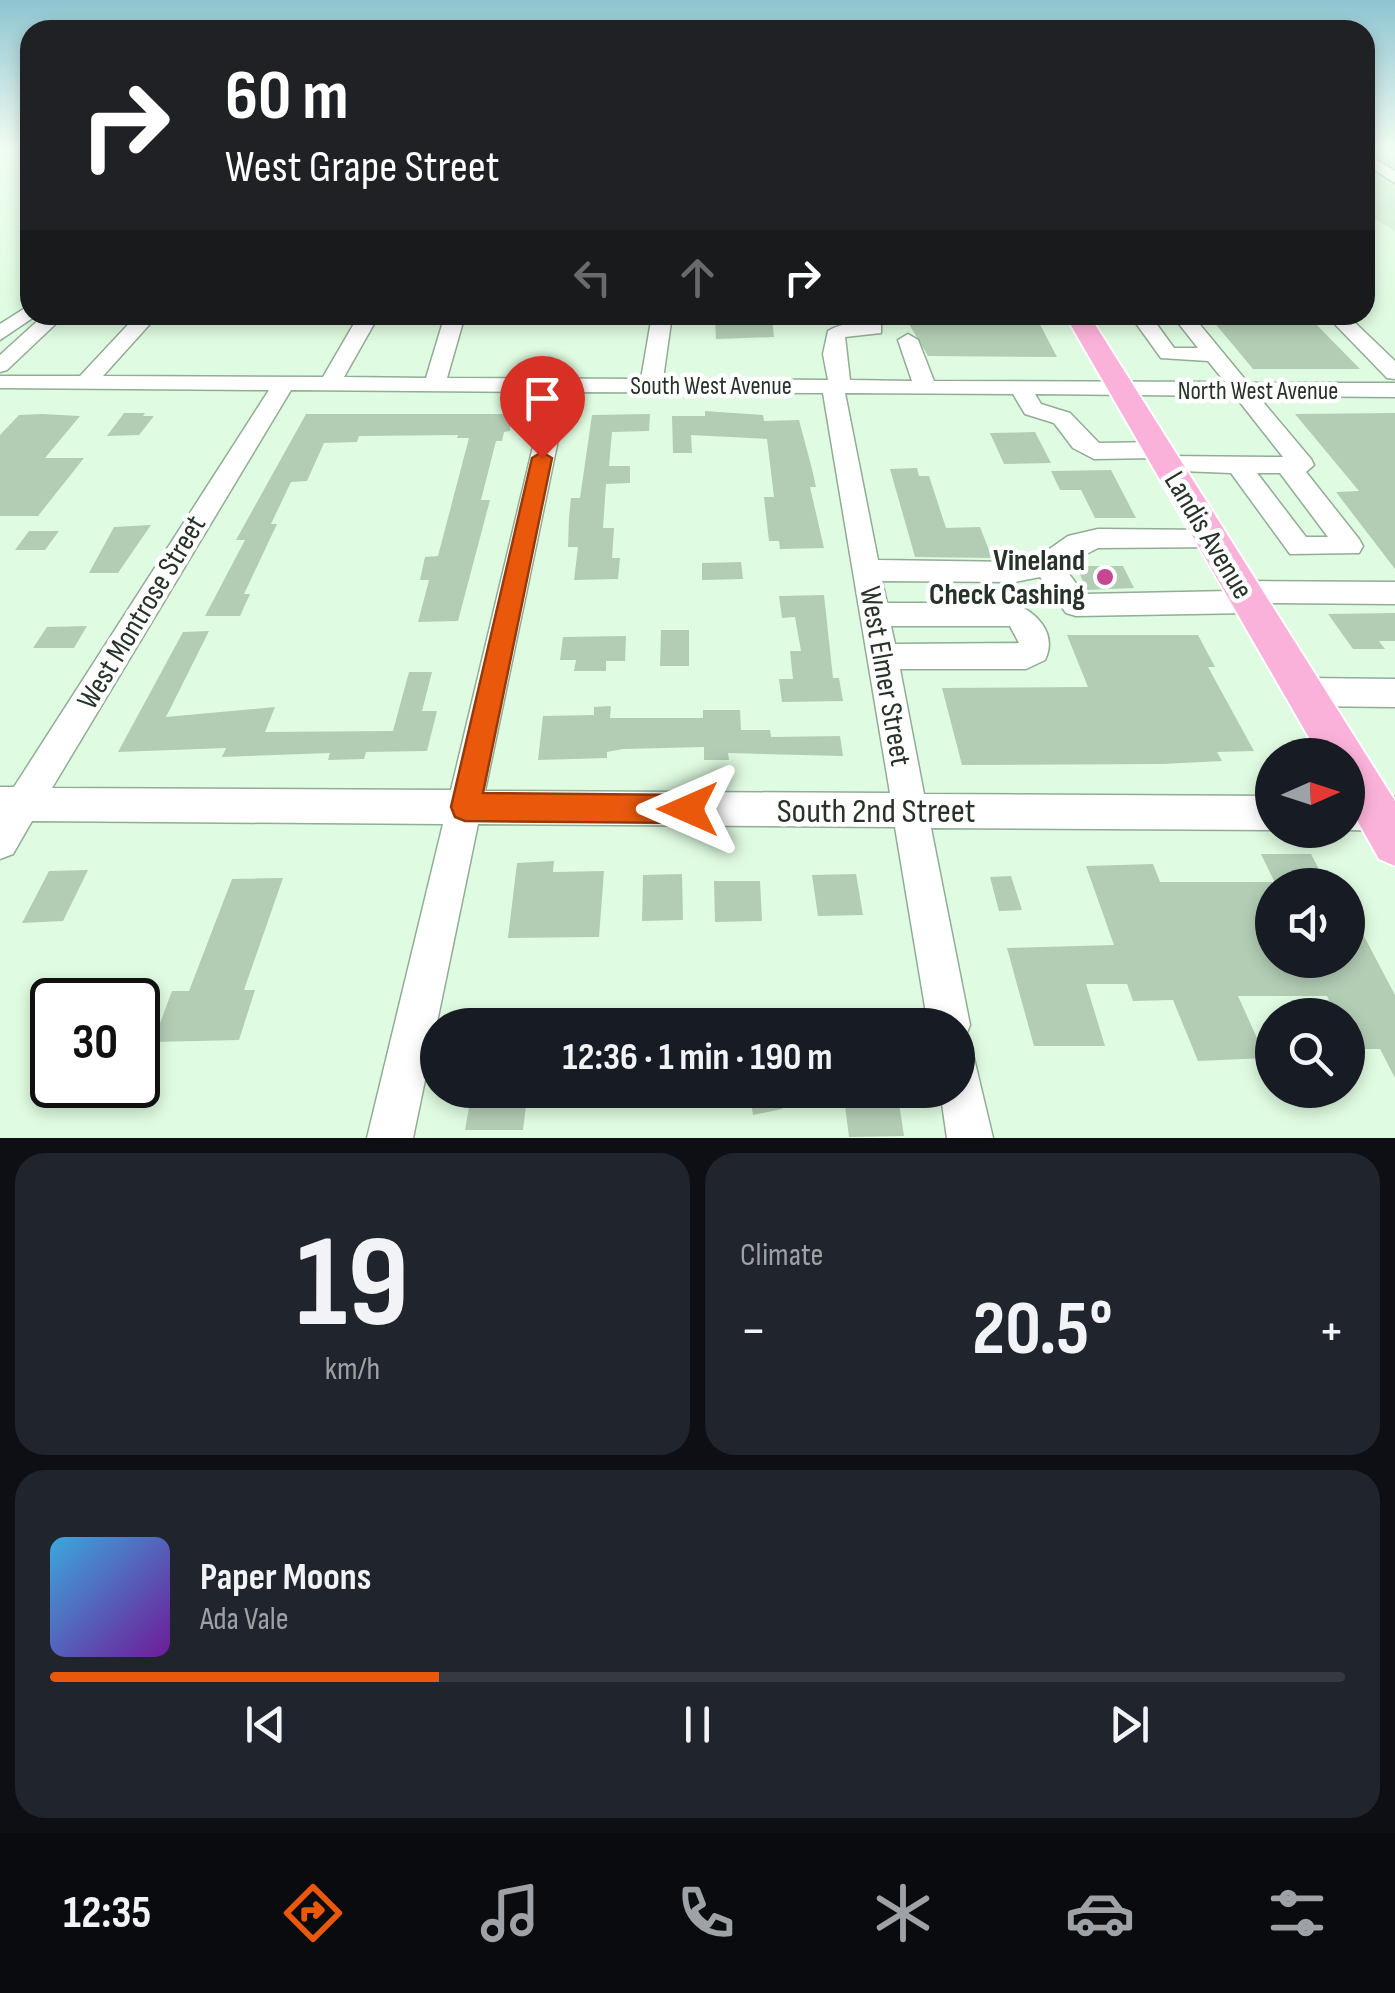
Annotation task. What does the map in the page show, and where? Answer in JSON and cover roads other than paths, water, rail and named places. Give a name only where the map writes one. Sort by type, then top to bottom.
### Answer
[{"type":"main road","name":"Landis Avenue","points":[[1083,325],[1332,738]]},
{"type":"main road","points":[[1365,795],[1379,821]]},
{"type":"street","points":[[0,334],[20,319]]},
{"type":"street","points":[[2,380],[48,325]]},
{"type":"street","points":[[86,382],[139,325]]},
{"type":"street","points":[[330,383],[363,325]]},
{"type":"street","points":[[435,384],[452,325]]},
{"type":"street","points":[[651,385],[660,325]]},
{"type":"street","points":[[1147,325],[1168,354],[1214,355]]},
{"type":"street","points":[[1020,388],[1033,409],[1062,418],[1081,443],[1094,451],[1238,464],[1302,465],[1190,325]]},
{"type":"street","points":[[1346,325],[1395,373]]},
{"type":"street","name":"West Elmer Street","points":[[874,329],[841,330],[835,335],[836,386],[947,1008]]},
{"type":"street","points":[[908,340],[925,387]]},
{"type":"street","name":"South West Avenue","points":[[2,380],[1122,389]]},
{"type":"street","name":"West Montrose Street","points":[[0,841],[11,804],[284,383]]},
{"type":"street","points":[[390,1138],[558,384]]},
{"type":"street","name":"North West Avenue","points":[[1122,389],[1395,390]]},
{"type":"street","points":[[1238,464],[1298,547],[1350,546],[1288,464]]},
{"type":"street","points":[[866,570],[1015,572],[1048,565],[1056,550],[1072,542],[1100,538],[1212,540]]},
{"type":"street","points":[[1048,565],[1076,605],[1395,593]]},
{"type":"street","points":[[875,614],[1012,615],[1028,624],[1035,642],[1034,652],[1026,656],[882,657]]},
{"type":"street","points":[[1304,692],[1395,693]]},
{"type":"street","name":"South 2nd Street","points":[[11,804],[1255,813]]},
{"type":"street","points":[[965,1108],[970,1138]]},
{"type":"place","name":"Vineland Check Cashing","points":[[1105,577]]}]
